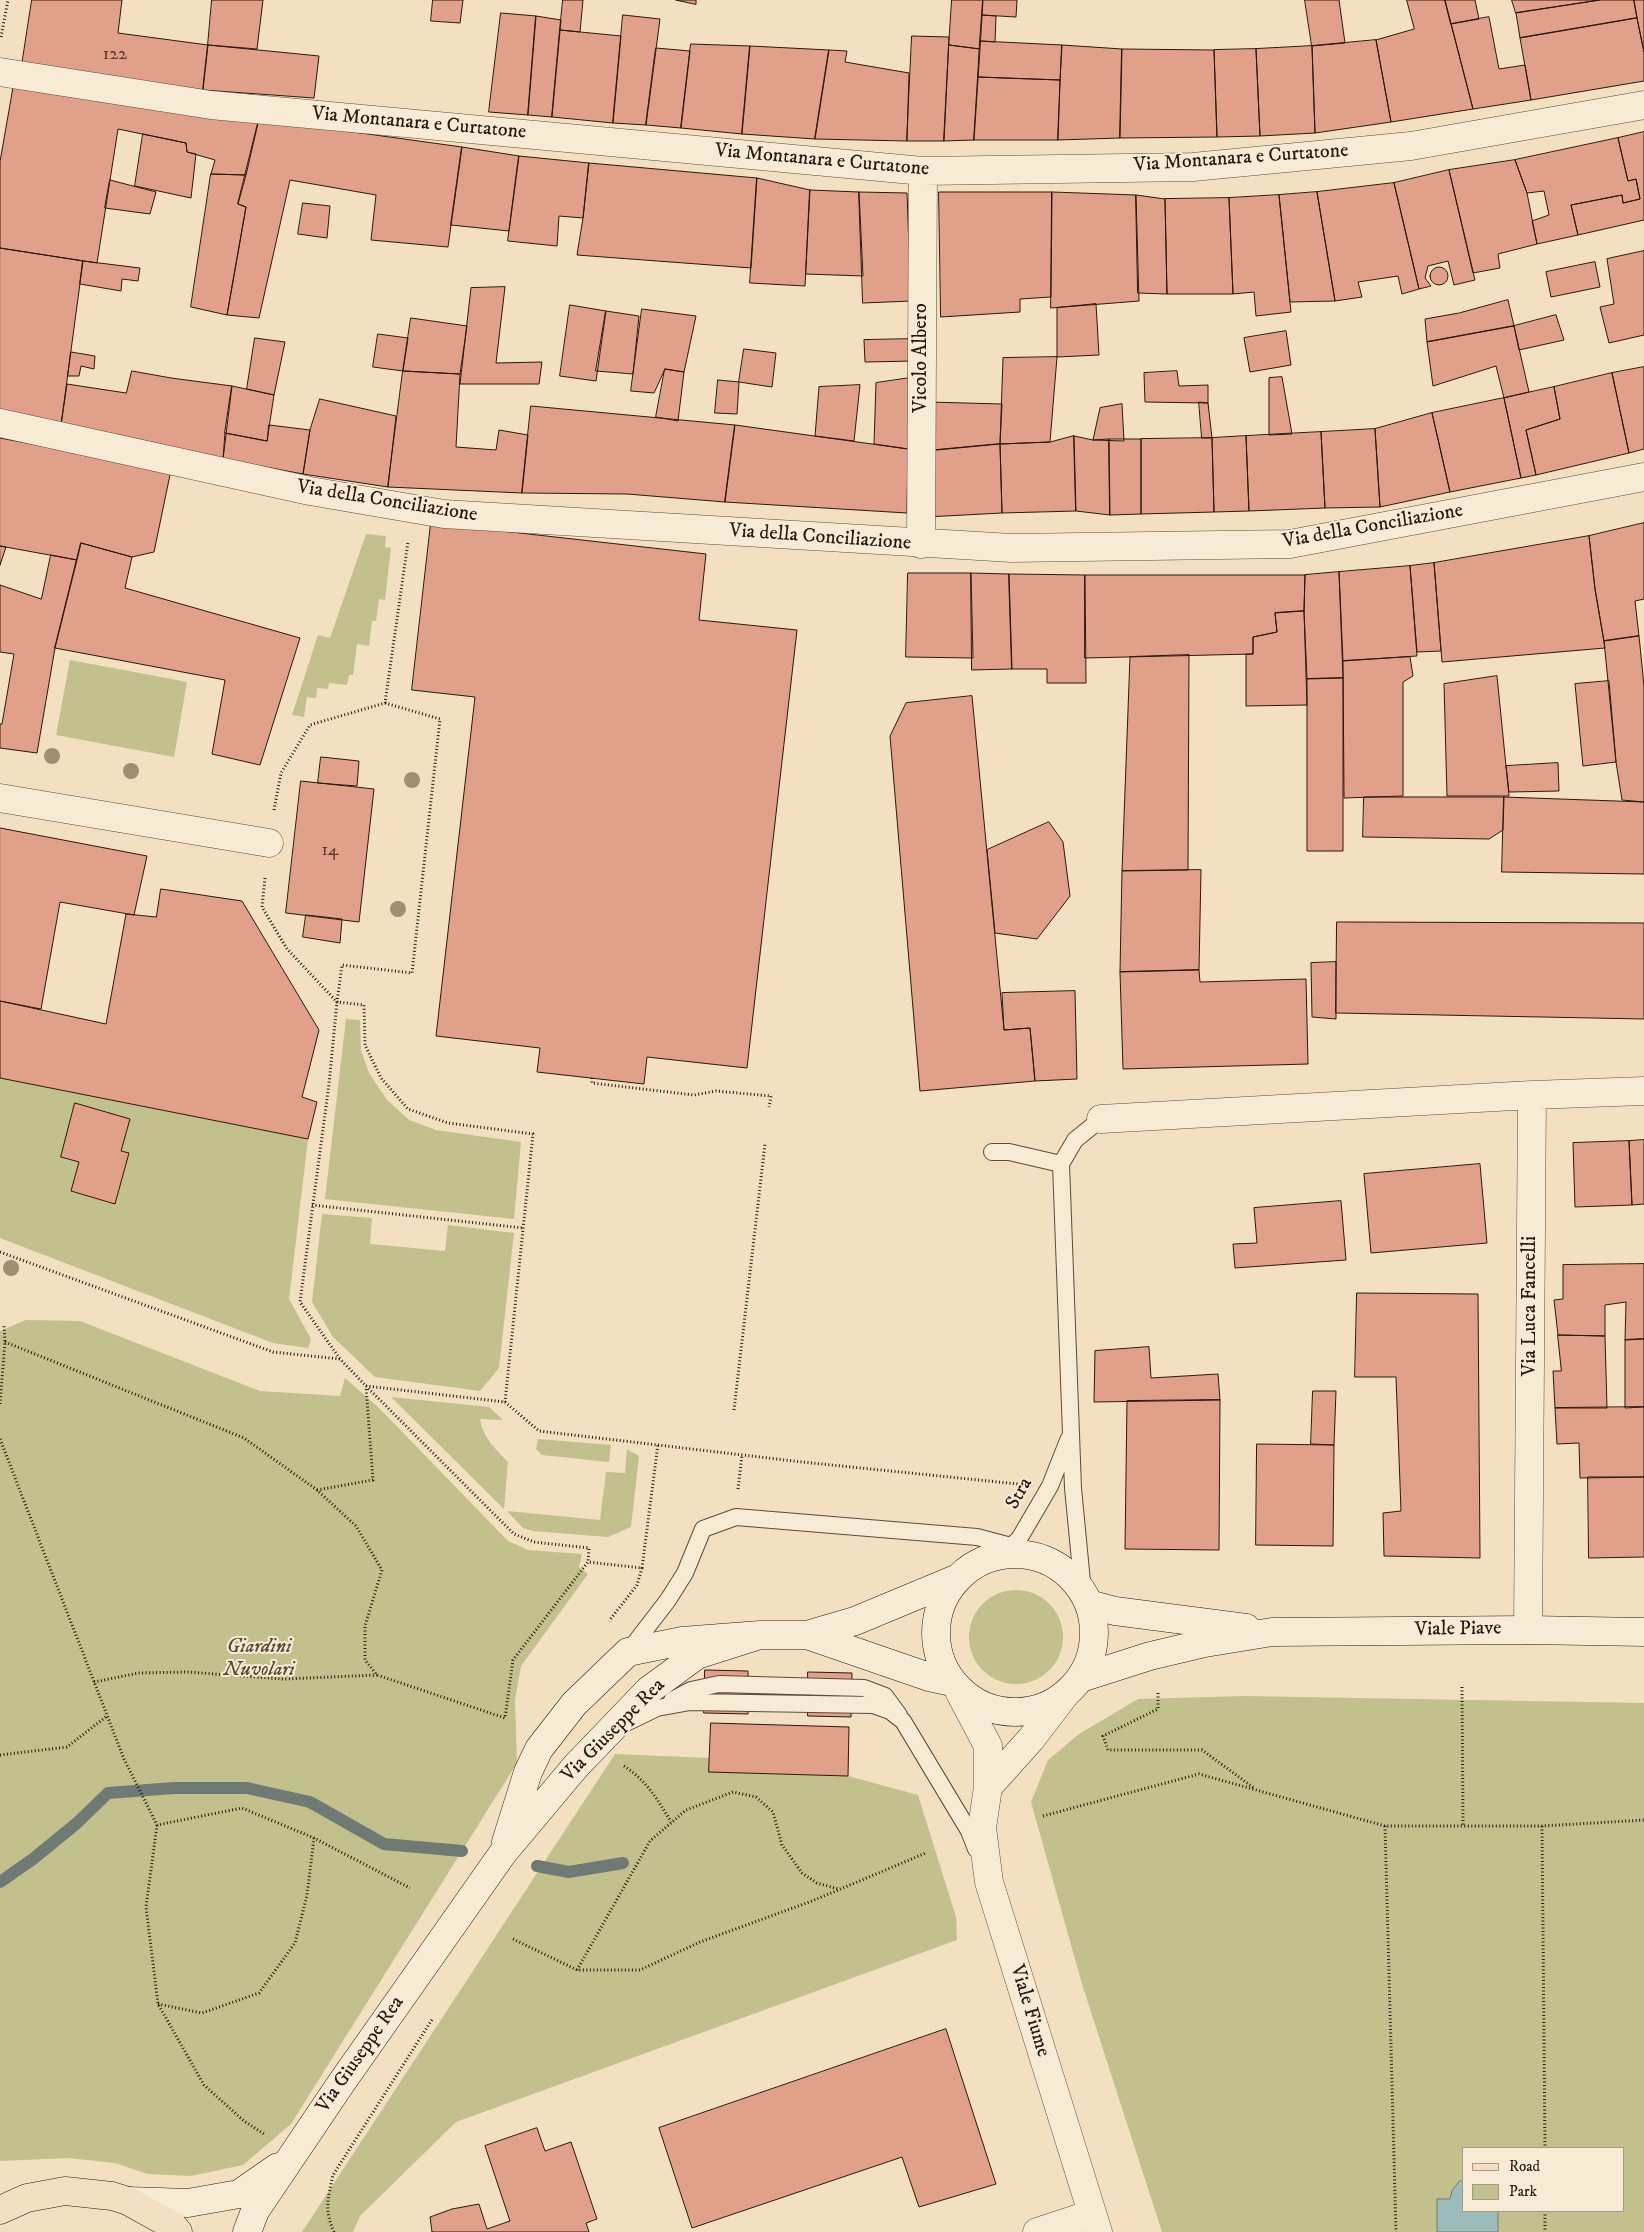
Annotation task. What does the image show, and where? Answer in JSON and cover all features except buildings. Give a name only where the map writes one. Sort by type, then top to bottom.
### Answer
[{"type":"main road","points":[[0,2210],[27,2198],[65,2191],[112,2196],[128,2201],[173,2226],[178,2232]]},
{"type":"main road","points":[[0,2196],[27,2198]]},
{"type":"street","name":"Via Montanara e Curtatone","points":[[0,72],[211,105],[922,171],[1202,166],[1411,146],[1644,105]]},
{"type":"street","name":"Vicolo Albero","points":[[921,544],[922,171]]},
{"type":"street","name":"Via della Conciliazione","points":[[0,423],[310,491],[444,514],[1012,548],[1290,544],[1644,477]]},
{"type":"street","points":[[0,798],[269,843]]},
{"type":"street","points":[[1101,1119],[1644,1090]]},
{"type":"street","name":"Via Luca Fancelli","points":[[1528,1630],[1532,1095]]},
{"type":"street","points":[[760,1635],[806,1635],[855,1621],[956,1578],[984,1560],[1016,1550],[1039,1557],[1057,1566],[1075,1580],[1086,1598],[1094,1625],[1094,1645],[1089,1663],[1073,1687],[1026,1745],[988,1787]]},
{"type":"street","points":[[956,1578],[940,1607],[935,1634],[942,1666],[956,1687],[973,1701],[987,1708],[1015,1713],[1033,1711],[1050,1705],[1073,1687],[1150,1656],[1205,1642],[1272,1632]]},
{"type":"street","points":[[1086,1598],[1115,1611],[1272,1632]]},
{"type":"street","name":"Viale Piave","points":[[1272,1632],[1528,1630],[1644,1632]]},
{"type":"street","name":"Via Giuseppe Rea","points":[[503,1854],[528,1772],[539,1749],[574,1704],[628,1652],[682,1641],[760,1635]]},
{"type":"street","name":"Via Giuseppe Rea","points":[[247,2232],[255,2211],[342,2082],[503,1854],[608,1731],[649,1690],[697,1656],[760,1635]]},
{"type":"street","points":[[806,1635],[929,1676],[956,1687]]},
{"type":"street","name":"Viale Fiume","points":[[956,1687],[988,1746],[988,1787],[982,1828],[989,1882],[1095,2223]]},
{"type":"street","name":"Via Giuseppe Rea","points":[[128,2201],[188,2203],[239,2194],[290,2160]]},
{"type":"street","points":[[1037,2232],[1095,2223]]},
{"type":"lane","points":[[1086,1598],[1074,1497],[1060,1164],[1075,1140],[1101,1119]]},
{"type":"lane","points":[[992,1152],[1009,1152],[1060,1164]]},
{"type":"lane","name":"Stra","points":[[1016,1550],[1019,1539],[1050,1486],[1071,1431]]},
{"type":"lane","points":[[628,1652],[668,1600],[685,1573],[703,1529],[736,1517],[977,1537],[1016,1550]]},
{"type":"lane","points":[[608,1731],[657,1708],[690,1702],[873,1705],[890,1711],[903,1721],[969,1830],[989,1882]]},
{"type":"path","points":[[0,43],[8,0]]},
{"type":"path","points":[[385,702],[412,509]]},
{"type":"path","points":[[94,1682],[139,1673],[158,1672],[187,1672],[284,1679],[376,1675],[505,1718],[513,1660],[588,1562],[590,1548],[534,1542],[514,1534],[340,1359],[300,1302],[329,1084],[336,1002],[342,965],[412,973],[440,719],[385,702],[310,725],[281,773],[269,843],[262,908],[287,949],[336,1002],[364,1005],[365,1045],[381,1078],[408,1109],[448,1123],[533,1134],[505,1402]]},
{"type":"path","points":[[592,1078],[592,1084],[694,1095],[716,1091],[770,1096],[769,1107]]},
{"type":"path","points":[[734,1410],[765,1144]]},
{"type":"path","points":[[312,1205],[523,1228]]},
{"type":"path","points":[[0,1252],[273,1352],[340,1359]]},
{"type":"path","points":[[0,1404],[6,1342],[4,1326]]},
{"type":"path","points":[[6,1342],[244,1438],[317,1490],[356,1526],[382,1570],[365,1626],[365,1660],[376,1675]]},
{"type":"path","points":[[366,1386],[505,1402],[539,1431],[742,1455],[1013,1484],[1050,1486]]},
{"type":"path","points":[[317,1490],[373,1480],[366,1386]]},
{"type":"path","points":[[0,1439],[94,1682],[135,1781],[157,1825],[146,1907],[158,2004],[204,2085],[244,2121],[266,2135]]},
{"type":"path","points":[[608,1623],[637,1585],[642,1568],[658,1444]]},
{"type":"path","points":[[738,1489],[742,1455]]},
{"type":"path","points":[[588,1562],[642,1568]]},
{"type":"path","points":[[1462,1686],[1463,1826]]},
{"type":"path","points":[[1158,1693],[1158,1709],[1103,1736],[1108,1750],[1202,1750],[1257,1790]]},
{"type":"path","points":[[0,1755],[67,1747],[108,1716]]},
{"type":"path","points":[[623,1765],[639,1775],[671,1822]]},
{"type":"path","points":[[1044,1816],[1199,1774],[1385,1826],[1542,1826],[1644,1820]]},
{"type":"path","points":[[577,1970],[650,1841],[686,1810],[733,1792],[756,1797],[774,1812],[782,1845],[802,1873],[817,1883],[839,1889]]},
{"type":"path","points":[[157,1825],[242,1808],[314,1838],[410,1888]]},
{"type":"path","points":[[1385,1826],[1396,2232]]},
{"type":"path","points":[[1542,1826],[1544,2147]]},
{"type":"path","points":[[158,2004],[202,2013],[259,1993],[295,1943],[307,1895],[314,1838]]},
{"type":"path","points":[[513,1939],[577,1970],[640,1970],[700,1942],[839,1889],[926,1853]]},
{"type":"path","points":[[1545,2212],[1545,2232]]},
{"type":"path","points":[[327,2218],[334,2232]]},
{"type":"green space","points":[[366,534],[386,536],[385,547],[391,548],[385,600],[379,599],[376,621],[372,621],[369,646],[357,644],[353,675],[349,675],[347,685],[329,683],[328,689],[317,688],[316,698],[307,697],[304,717],[292,715],[318,635],[330,638]]},
{"type":"green space","points":[[70,660],[187,682],[174,757],[56,735]]},
{"type":"green space","points":[[346,1019],[360,1020],[361,1050],[369,1073],[387,1100],[409,1120],[436,1130],[521,1142],[514,1219],[325,1199]]},
{"type":"green space","points":[[0,1078],[308,1139],[289,1299],[310,1337],[311,1340],[308,1348],[273,1343],[0,1238]]},
{"type":"green space","points":[[322,1214],[372,1218],[370,1244],[445,1251],[448,1225],[514,1233],[499,1368],[480,1391],[375,1377],[333,1337],[312,1302]]},
{"type":"green space","name":"Giardini Nuvolari","points":[[26,1320],[80,1321],[260,1391],[340,1396],[345,1378],[380,1409],[508,1541],[528,1550],[582,1554],[579,1567],[588,1574],[521,1666],[515,1700],[517,1763],[291,2124],[243,2165],[191,2176],[148,2174],[115,2163],[69,2158],[0,2161],[0,1331]]},
{"type":"green space","points":[[391,1397],[489,1407],[503,1420],[480,1419],[487,1437],[508,1462],[504,1509]]},
{"type":"green space","points":[[538,1439],[611,1445],[609,1462],[542,1455],[536,1449]]},
{"type":"green space","points":[[627,1449],[639,1456],[631,1527],[608,1537],[533,1531],[523,1528],[507,1511],[600,1520],[606,1472],[625,1473]]},
{"type":"green space","points":[[1016,1590],[1034,1594],[1049,1604],[1059,1619],[1063,1637],[1059,1655],[1049,1670],[1034,1680],[1016,1684],[998,1680],[983,1670],[973,1655],[969,1637],[973,1619],[983,1604],[998,1594]]},
{"type":"green space","points":[[1244,1696],[1644,1703],[1644,2232],[1162,2232],[1082,1984],[1031,1802],[1048,1760],[1079,1734],[1138,1699]]},
{"type":"green space","points":[[615,1754],[710,1758],[710,1772],[848,1776],[918,1795],[956,1917],[957,1940],[456,2122],[360,2216],[353,2232],[302,2232]]},
{"type":"water","points":[[1462,2181],[1462,2212],[1498,2212],[1498,2232],[1437,2232],[1437,2199],[1450,2199],[1452,2191]]},
{"type":"waterway","points":[[0,1882],[33,1859],[77,1823],[108,1793],[174,1788],[247,1788],[310,1802],[384,1844],[462,1851]]},
{"type":"waterway","points":[[537,1866],[569,1872],[623,1863]]}]
